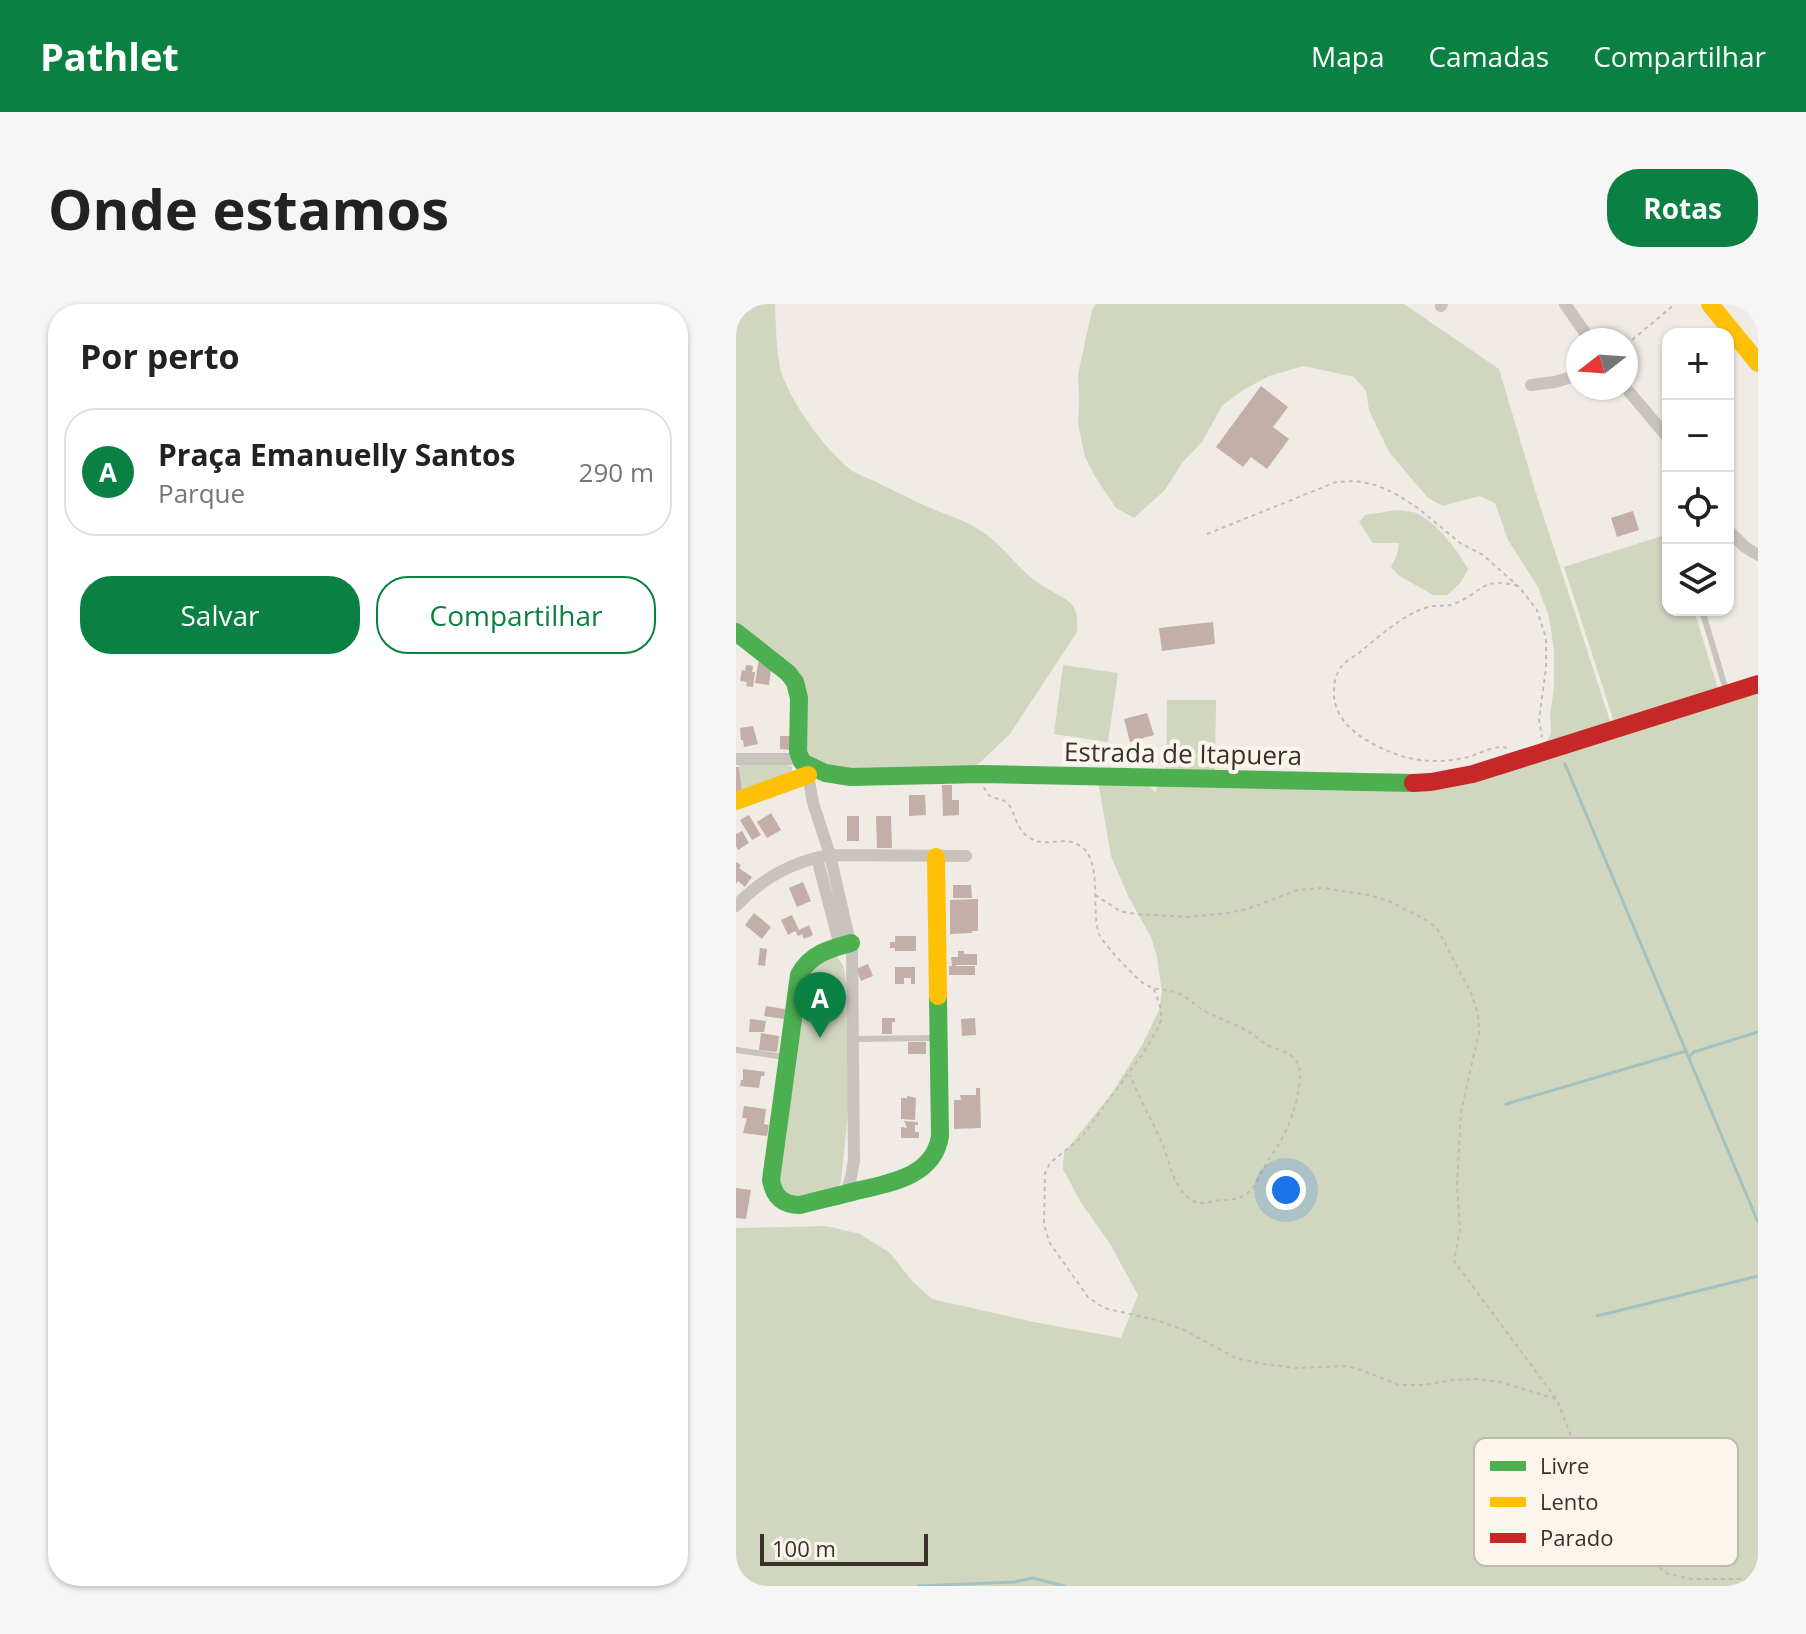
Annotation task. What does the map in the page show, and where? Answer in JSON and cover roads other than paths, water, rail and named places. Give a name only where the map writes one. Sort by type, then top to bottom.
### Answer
[{"type":"street","points":[[1565,304],[1582,328]]},
{"type":"street","points":[[1710,304],[1758,363]]},
{"type":"street","points":[[1531,385],[1566,379]]},
{"type":"street","points":[[1636,400],[1662,431]]},
{"type":"street","points":[[1734,536],[1758,555]]},
{"type":"street","points":[[736,632],[788,673],[795,682],[799,698],[797,746],[806,767],[845,944],[853,1039],[854,1160],[846,1194]]},
{"type":"street","name":"Estrada de Itapuera","points":[[806,767],[851,777],[982,774],[1431,782],[1454,778],[1758,684]]},
{"type":"street","points":[[736,759],[806,767]]},
{"type":"street","points":[[736,801],[806,767]]},
{"type":"street","points":[[736,906],[754,888],[788,868],[824,856],[966,856]]},
{"type":"street","points":[[845,944],[811,957],[799,975],[771,1180],[773,1190],[783,1202],[794,1205],[904,1179],[935,1156],[938,1150],[936,857]]},
{"type":"lane","points":[[1704,616],[1727,694]]},
{"type":"lane","points":[[853,1039],[938,1038]]},
{"type":"lane","points":[[736,1050],[787,1058]]},
{"type":"waterway","points":[[1565,764],[1758,1222]]},
{"type":"waterway","points":[[1689,1057],[1694,1052],[1758,1032]]},
{"type":"waterway","points":[[1506,1104],[1686,1051]]},
{"type":"waterway","points":[[1597,1316],[1758,1276]]},
{"type":"waterway","points":[[918,1586],[1014,1582],[1033,1578],[1064,1586]]},
{"type":"place","name":"Praça Emanuelly Santos","points":[[820,1038]]}]
